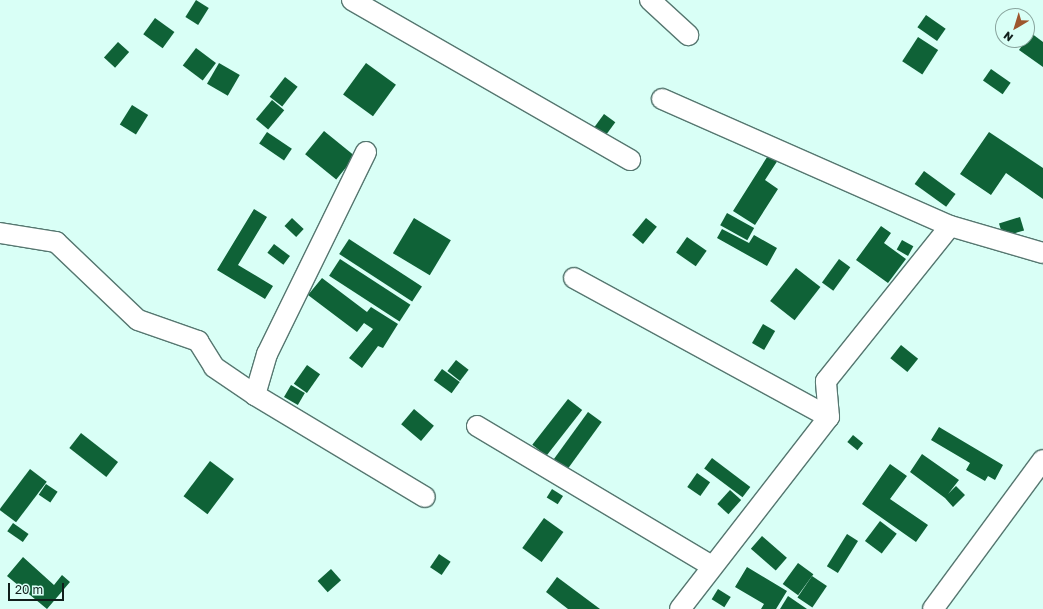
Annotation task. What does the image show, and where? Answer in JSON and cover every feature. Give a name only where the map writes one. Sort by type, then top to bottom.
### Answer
[{"type":"street","points":[[352,0],[630,160]]},
{"type":"street","points":[[650,0],[688,35]]},
{"type":"street","points":[[662,99],[950,226],[1043,253]]},
{"type":"street","points":[[255,395],[267,354],[366,152]]},
{"type":"street","points":[[680,609],[712,566],[744,529],[829,417],[826,381],[950,226]]},
{"type":"street","points":[[0,233],[56,242],[138,320],[198,341],[214,367],[255,395],[424,496]]},
{"type":"street","points":[[574,278],[829,417]]},
{"type":"street","points":[[477,426],[712,566]]},
{"type":"street","points":[[933,609],[1043,460]]},
{"type":"building","points":[[196,0],[209,8],[198,25],[185,17]]},
{"type":"building","points":[[926,15],[946,29],[937,41],[917,27]]},
{"type":"building","points":[[155,18],[174,32],[163,48],[143,34]]},
{"type":"building","points":[[1035,36],[1043,42],[1043,67],[1019,50],[1020,48],[1035,48]]},
{"type":"building","points":[[918,37],[938,50],[922,74],[902,61]]},
{"type":"building","points":[[118,42],[129,52],[115,68],[104,58]]},
{"type":"building","points":[[196,48],[216,63],[203,81],[183,66]]},
{"type":"building","points":[[219,63],[240,75],[228,96],[207,84]]},
{"type":"building","points":[[366,63],[396,85],[373,116],[343,95]]},
{"type":"building","points":[[991,69],[1011,83],[1003,94],[983,80]]},
{"type":"building","points":[[285,77],[298,87],[282,107],[270,97]]},
{"type":"building","points":[[272,100],[284,110],[268,129],[256,119]]},
{"type":"building","points":[[132,105],[148,115],[136,135],[120,125]]},
{"type":"building","points":[[604,114],[615,122],[604,138],[593,129]]},
{"type":"building","points":[[324,131],[355,156],[336,179],[305,154]]},
{"type":"building","points":[[267,132],[292,149],[284,160],[259,144]]},
{"type":"building","points":[[989,132],[1043,168],[1043,199],[1006,173],[991,195],[960,174]]},
{"type":"building","points":[[769,154],[778,160],[765,180],[778,189],[755,225],[733,211]]},
{"type":"building","points":[[924,171],[956,194],[946,207],[915,184]]},
{"type":"building","points":[[254,209],[267,217],[238,265],[273,286],[265,299],[217,270]]},
{"type":"building","points":[[727,213],[754,228],[747,240],[720,225]]},
{"type":"building","points":[[1020,217],[1024,230],[1003,237],[999,223]]},
{"type":"building","points":[[292,218],[304,229],[296,237],[284,226]]},
{"type":"building","points":[[414,218],[451,240],[430,275],[393,253]]},
{"type":"building","points":[[646,218],[657,227],[643,244],[632,235]]},
{"type":"building","points":[[881,226],[891,233],[884,243],[906,259],[888,283],[856,260]]},
{"type":"building","points":[[722,229],[749,243],[754,235],[777,248],[767,266],[717,238]]},
{"type":"building","points":[[687,237],[707,251],[696,266],[676,253]]},
{"type":"building","points":[[349,239],[422,286],[412,301],[339,254]]},
{"type":"building","points":[[902,240],[913,246],[908,256],[897,250]]},
{"type":"building","points":[[274,244],[290,256],[283,265],[267,253]]},
{"type":"building","points":[[340,259],[410,305],[400,322],[329,276]]},
{"type":"building","points":[[839,259],[850,267],[833,291],[822,282]]},
{"type":"building","points":[[796,268],[820,287],[795,320],[770,301]]},
{"type":"building","points":[[322,278],[367,312],[371,307],[398,324],[383,348],[378,346],[362,368],[349,358],[373,329],[364,323],[357,332],[308,295]]},
{"type":"building","points":[[763,324],[775,331],[764,350],[752,343]]},
{"type":"building","points":[[901,345],[918,359],[907,372],[890,358]]},
{"type":"building","points":[[456,360],[469,370],[460,381],[447,371]]},
{"type":"building","points":[[307,365],[320,374],[307,393],[294,384]]},
{"type":"building","points":[[442,369],[460,382],[452,393],[434,380]]},
{"type":"building","points":[[291,385],[305,393],[298,405],[284,397]]},
{"type":"building","points":[[568,399],[582,410],[546,456],[532,445]]},
{"type":"building","points":[[414,409],[434,426],[421,441],[401,424]]},
{"type":"building","points":[[588,412],[602,422],[568,469],[554,459]]},
{"type":"building","points":[[939,427],[1003,465],[995,480],[988,476],[985,481],[966,470],[970,463],[931,440]]},
{"type":"building","points":[[81,433],[118,462],[106,477],[69,448]]},
{"type":"building","points":[[853,435],[863,443],[857,450],[847,442]]},
{"type":"building","points":[[922,454],[959,480],[948,494],[956,486],[965,495],[953,507],[945,498],[910,472]]},
{"type":"building","points":[[712,458],[750,487],[743,497],[704,468]]},
{"type":"building","points":[[210,461],[234,479],[207,514],[184,496]]},
{"type":"building","points":[[890,464],[907,476],[890,499],[928,525],[916,542],[862,504]]},
{"type":"building","points":[[30,469],[47,482],[16,522],[0,509]]},
{"type":"building","points":[[697,473],[710,482],[700,496],[687,487]]},
{"type":"building","points":[[46,484],[58,492],[50,503],[39,495]]},
{"type":"building","points":[[552,489],[563,496],[558,504],[547,497]]},
{"type":"building","points":[[730,490],[741,500],[728,514],[717,504]]},
{"type":"building","points":[[544,518],[563,532],[542,562],[522,548]]},
{"type":"building","points":[[880,521],[897,534],[882,554],[865,541]]},
{"type":"building","points":[[13,523],[29,534],[23,542],[7,531]]},
{"type":"building","points":[[847,534],[858,541],[838,573],[827,566]]},
{"type":"building","points":[[762,536],[787,558],[776,570],[751,549]]},
{"type":"building","points":[[439,554],[451,562],[442,575],[430,567]]},
{"type":"building","points":[[23,557],[54,585],[62,575],[70,582],[47,609],[7,576]]},
{"type":"building","points":[[798,563],[813,574],[798,595],[783,584]]},
{"type":"building","points":[[747,567],[787,591],[776,609],[761,609],[764,604],[735,587]]},
{"type":"building","points":[[331,569],[341,580],[328,592],[318,581]]},
{"type":"building","points":[[812,576],[827,586],[812,608],[797,598]]},
{"type":"building","points":[[557,577],[600,609],[568,609],[546,592]]},
{"type":"building","points":[[718,589],[731,597],[724,607],[712,599]]},
{"type":"building","points":[[788,596],[807,609],[780,609]]}]
